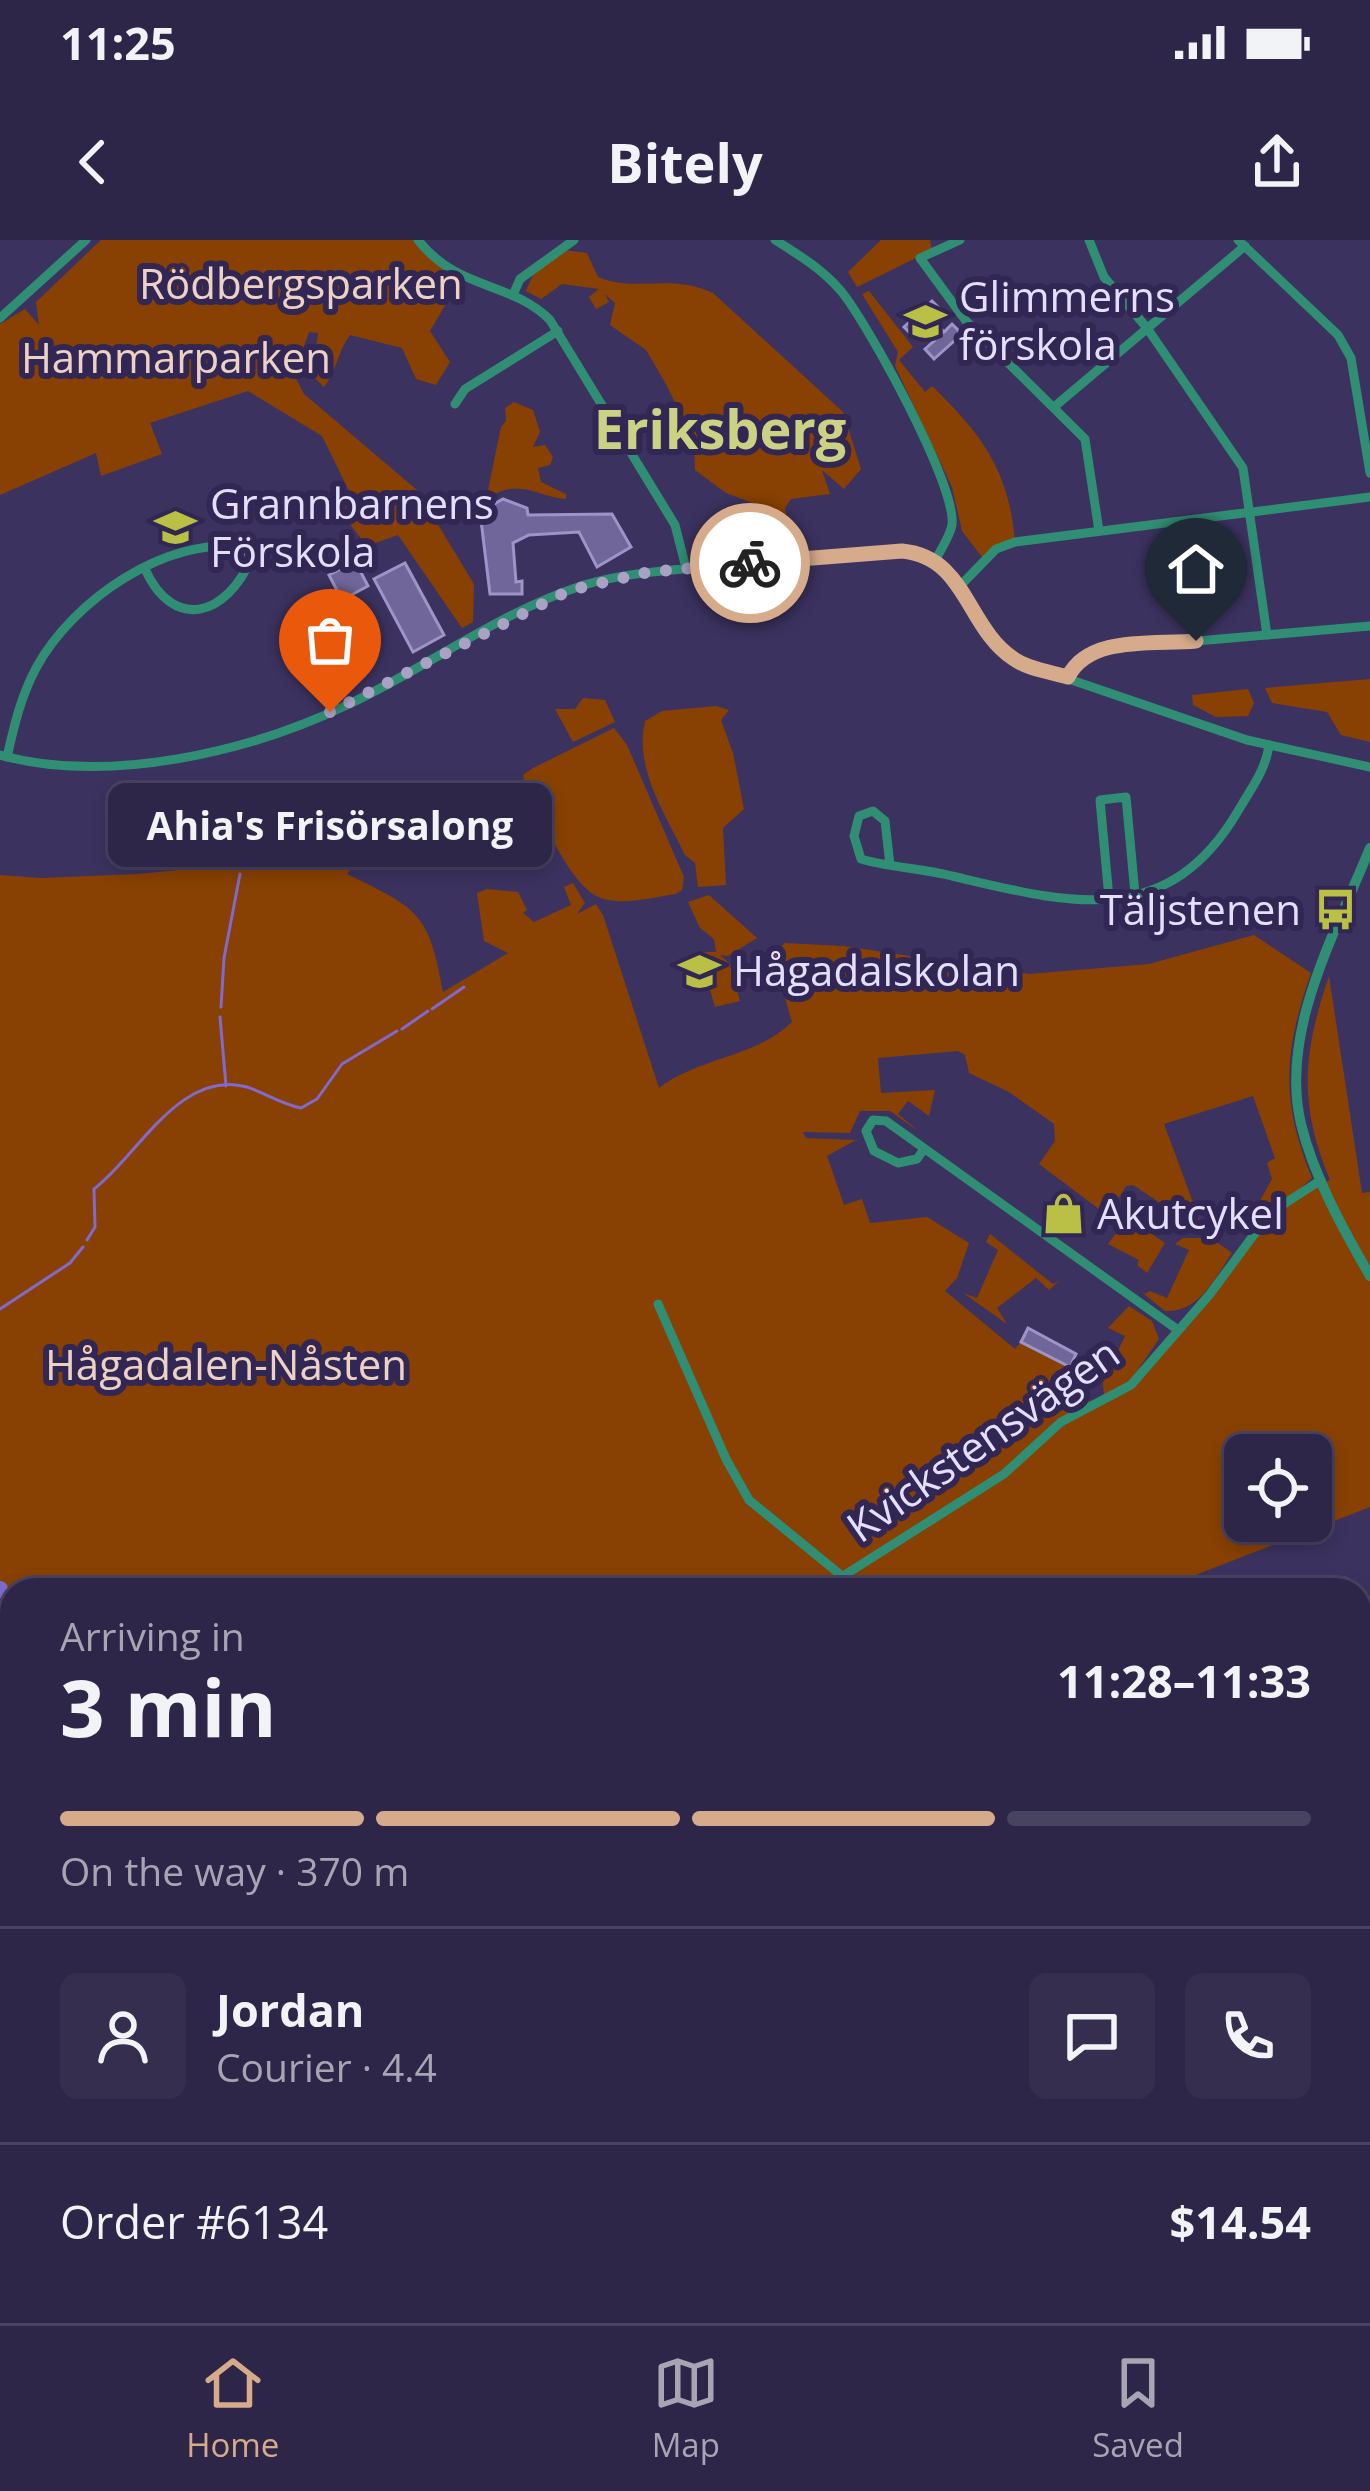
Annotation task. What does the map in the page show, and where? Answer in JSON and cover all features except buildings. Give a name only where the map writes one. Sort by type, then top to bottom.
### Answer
[{"type":"street","points":[[0,318],[86,240]]},
{"type":"street","points":[[418,240],[460,277],[541,311],[558,331],[675,525],[686,568]]},
{"type":"street","points":[[513,296],[520,279],[574,240]]},
{"type":"street","points":[[775,240],[823,271],[888,366],[949,499],[952,525],[936,559]]},
{"type":"street","points":[[960,240],[920,258],[966,321],[1085,439],[1099,531]]},
{"type":"street","points":[[1089,240],[1104,277],[1147,328],[1243,468],[1267,635]]},
{"type":"street","points":[[1054,407],[1241,243],[1345,347],[1370,473]]},
{"type":"street","points":[[455,404],[465,389],[558,331]]},
{"type":"street","points":[[959,587],[996,549],[1015,542],[1370,497]]},
{"type":"street","points":[[145,569],[175,607],[196,610],[223,598],[251,559],[245,547],[204,548],[145,569],[98,597],[46,652],[24,693],[3,756],[52,763],[132,763],[238,746],[346,706],[521,611],[570,590],[686,568],[902,551],[936,559],[996,643],[1016,661],[1269,745],[1370,763]]},
{"type":"street","points":[[1068,677],[1077,660],[1092,650],[1370,626]]},
{"type":"street","points":[[890,865],[881,814],[859,815],[854,836],[861,859],[1034,896],[1136,894],[1179,879],[1208,857],[1265,765],[1269,745]]},
{"type":"street","points":[[1109,898],[1100,800],[1126,797],[1136,894]]},
{"type":"street","points":[[1370,848],[1319,976],[1297,1053],[1300,1119],[1321,1180],[1370,1276]]},
{"type":"street","points":[[924,1149],[917,1160],[898,1163],[874,1151],[866,1131],[873,1120],[886,1121],[1178,1330]]},
{"type":"street","name":"Kvickstensvägen","points":[[839,1578],[1004,1474],[1061,1422],[1131,1385],[1270,1213],[1321,1180]]},
{"type":"street","points":[[658,1304],[725,1459],[749,1501],[842,1576]]},
{"type":"green space","name":"Hammarparken","points":[[101,240],[418,240],[460,280],[430,331],[450,362],[436,385],[416,379],[402,348],[350,335],[324,387],[313,376],[318,333],[309,332],[298,363],[290,367],[304,394],[417,490],[474,584],[473,622],[462,628],[398,535],[367,546],[341,513],[351,495],[322,436],[248,391],[150,423],[162,454],[101,476],[96,453],[0,495],[0,324],[25,309],[39,325],[36,302]]},
{"type":"green space","points":[[881,240],[930,240],[932,250],[857,287],[848,272]]},
{"type":"green space","points":[[564,250],[587,253],[598,277],[626,283],[682,284],[713,293],[843,412],[861,469],[844,489],[822,470],[830,494],[791,499],[785,508],[788,528],[781,527],[774,511],[726,493],[695,470],[694,441],[646,350],[610,325],[615,303],[605,294],[609,302],[596,309],[589,297],[599,289],[562,284],[541,299],[526,291],[533,275]]},
{"type":"green space","points":[[869,291],[913,347],[899,360],[925,392],[932,386],[965,421],[999,474],[1015,542],[985,561],[962,531],[952,487],[895,366],[898,352],[862,294]]},
{"type":"green space","points":[[514,402],[533,410],[540,432],[533,447],[545,445],[553,457],[550,465],[538,468],[541,482],[566,494],[566,499],[522,489],[493,495],[488,490],[506,421],[505,408]]},
{"type":"green space","points":[[1370,679],[1370,742],[1341,735],[1327,712],[1272,703],[1265,688]]},
{"type":"green space","points":[[1248,689],[1254,703],[1248,716],[1216,717],[1193,705],[1192,695]]},
{"type":"green space","points":[[583,698],[605,700],[615,722],[573,742],[555,709],[575,709]]},
{"type":"green space","points":[[716,706],[729,710],[721,720],[744,809],[723,828],[726,885],[698,887],[695,863],[685,855],[653,790],[643,739],[645,721],[662,711]]},
{"type":"green space","points":[[614,728],[627,745],[684,877],[682,890],[676,894],[619,901],[590,892],[557,847],[524,781],[523,775],[533,768]]},
{"type":"green space","name":"Hågadalen-Nåsten","points":[[386,796],[395,815],[347,874],[416,916],[432,945],[443,992],[508,953],[484,941],[477,893],[487,889],[518,892],[527,910],[523,913],[534,922],[571,905],[564,887],[573,883],[585,903],[577,914],[596,904],[603,915],[659,1088],[761,1043],[792,1022],[772,952],[778,954],[784,943],[843,946],[1029,974],[1149,964],[1254,935],[1311,973],[1295,1027],[1289,1076],[1295,1124],[1312,1178],[1289,1198],[1330,1180],[1313,1126],[1308,1078],[1309,1054],[1329,976],[1362,1193],[1370,1192],[1370,1507],[1332,1522],[1332,1434],[1224,1434],[1224,1542],[1280,1542],[1188,1578],[0,1578],[0,875],[41,878],[268,861]],"holes":[[[958,1051],[965,1055],[969,1073],[1009,1092],[1054,1124],[1055,1141],[1039,1164],[1103,1212],[1111,1210],[1126,1186],[1133,1185],[1204,1232],[1164,1124],[1253,1096],[1275,1158],[1267,1163],[1272,1179],[1257,1206],[1269,1213],[1147,1369],[1094,1405],[1067,1377],[1070,1367],[1021,1342],[1015,1349],[945,1291],[957,1278],[969,1243],[927,1217],[870,1223],[862,1199],[844,1205],[827,1156],[856,1140],[806,1138],[803,1132],[850,1133],[860,1111],[890,1111],[918,1131],[898,1114],[908,1101],[929,1116],[935,1090],[881,1093],[878,1058]]]},
{"type":"green space","points":[[709,895],[757,938],[728,956],[720,955],[729,963],[740,1001],[715,1007],[699,952],[716,952],[714,939],[700,928],[688,902]]},
{"type":"green space","points":[[1121,1213],[1165,1243],[1147,1273],[1137,1265],[1139,1260],[1108,1244],[1120,1228]]},
{"type":"green space","points":[[990,1234],[1053,1284],[1059,1281],[1049,1290],[1036,1278],[997,1308],[1007,1324],[963,1293],[977,1298],[998,1250],[986,1242]]},
{"type":"green space","points":[[1183,1238],[1211,1238],[1232,1253],[1197,1300],[1165,1311],[1144,1294],[1150,1291],[1167,1298],[1189,1250],[1175,1244]]},
{"type":"green space","points":[[1129,1306],[1152,1321],[1159,1339],[1131,1380],[1104,1397],[1103,1383],[1125,1336],[1108,1328]]},
{"type":"waterway","points":[[221,1007],[224,958],[240,874]]},
{"type":"waterway","points":[[432,1009],[464,987]]},
{"type":"waterway","points":[[402,1029],[428,1011]]},
{"type":"waterway","points":[[220,1017],[226,1086]]},
{"type":"waterway","points":[[87,1240],[95,1227],[94,1189],[180,1102],[223,1085],[247,1087],[301,1108],[317,1099],[342,1064],[397,1031]]},
{"type":"waterway","points":[[0,1309],[70,1263],[83,1247]]},
{"type":"way so far","points":[[330,712],[570,590],[649,572],[750,563]]},
{"type":"place","name":"Glimmerns förskola","points":[[925,321]]},
{"type":"place","name":"Grannbarnens Förskola","points":[[176,528]]},
{"type":"place","name":"Ahia's Frisörsalong","points":[[330,712]]},
{"type":"place","name":"Täljstenen","points":[[1335,910]]},
{"type":"place","name":"Hågadalskolan","points":[[699,971]]},
{"type":"place","name":"Akutcykel","points":[[1063,1214]]},
{"type":"district","name":"Eriksberg","points":[[720,430]]},
{"type":"route","points":[[750,563],[902,551],[923,554],[948,569],[996,643],[1016,661],[1068,677],[1077,660],[1092,650],[1196,641]]},
{"type":"park label","name":"Rödbergsparken","points":[[301,284]]}]
